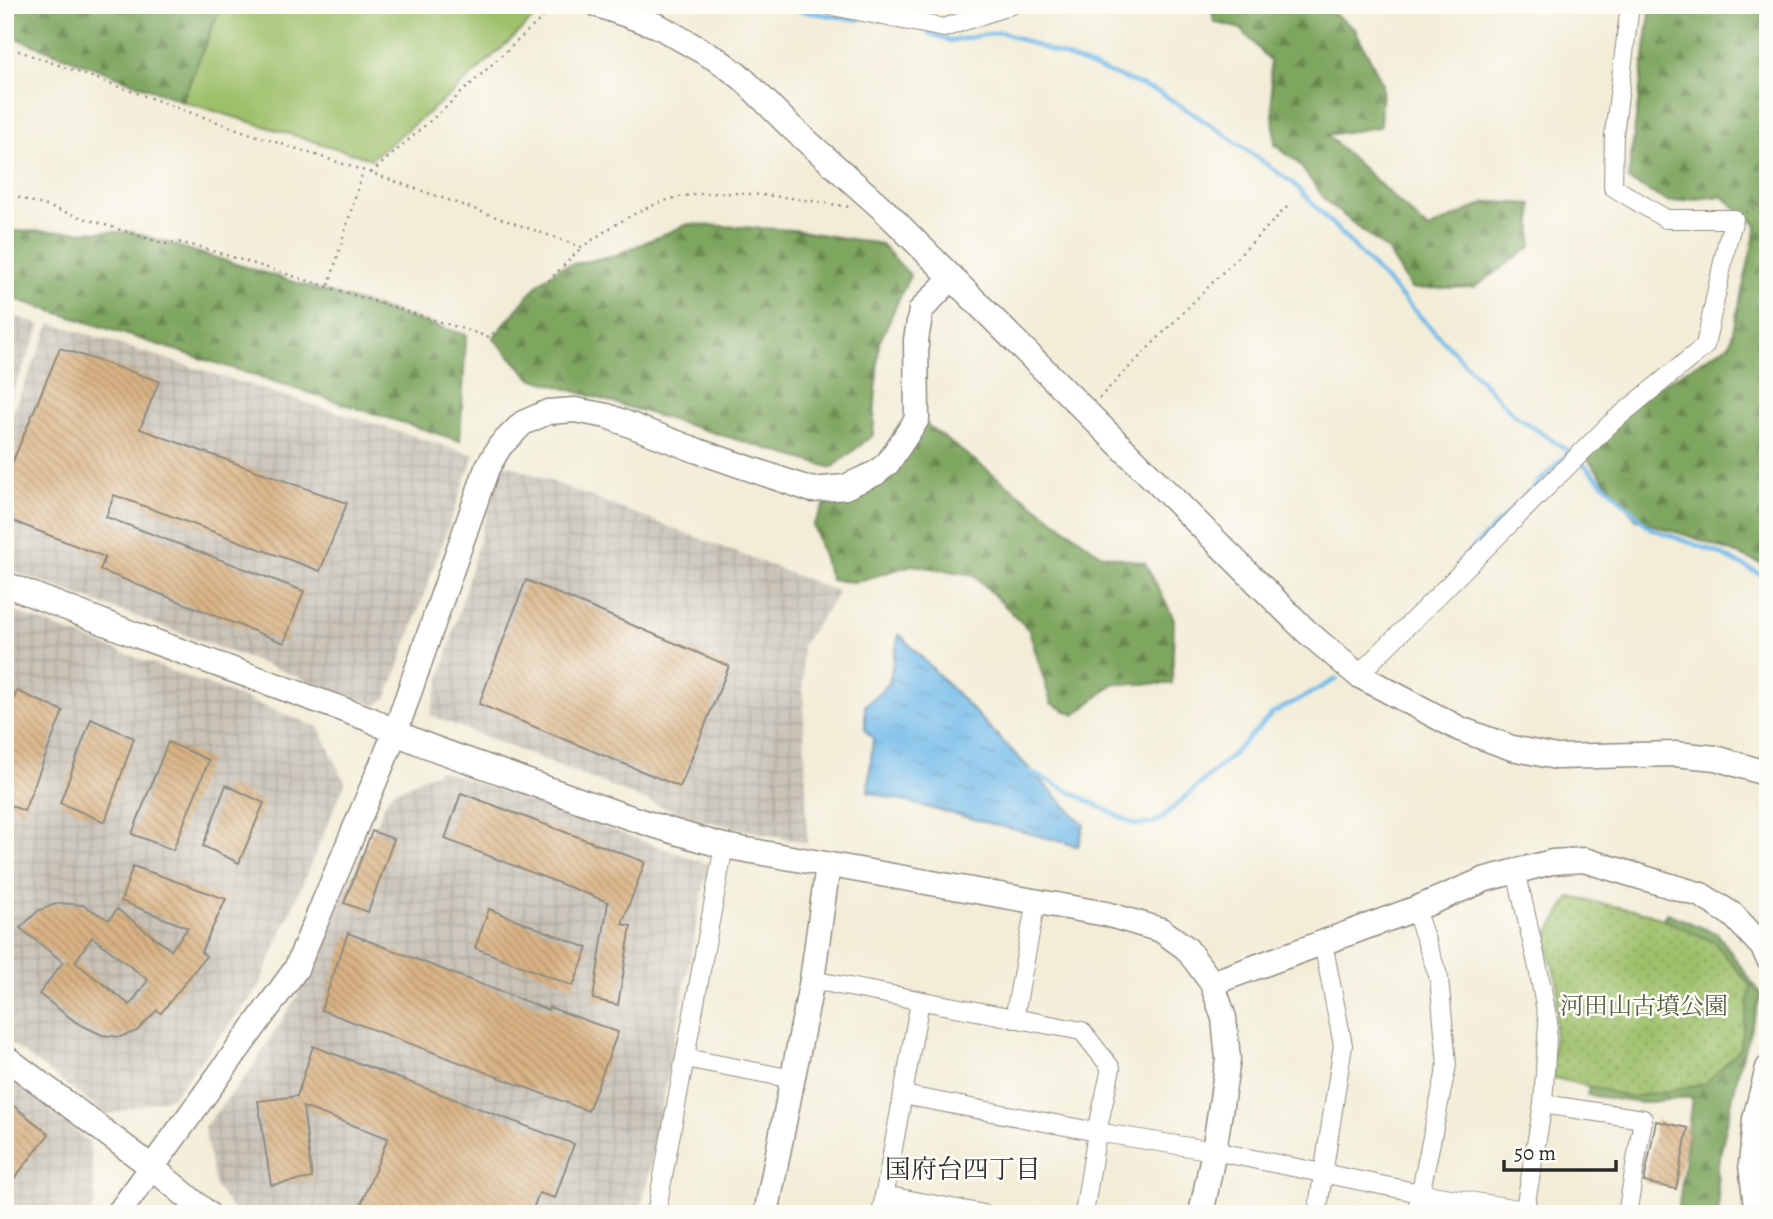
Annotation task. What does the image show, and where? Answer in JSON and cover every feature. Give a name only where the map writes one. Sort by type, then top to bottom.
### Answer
[{"type":"street","points":[[598,5],[658,26],[718,60],[742,78],[791,127],[884,210],[1306,631],[1358,674],[1460,729],[1512,748],[1556,757],[1675,754],[1716,758],[1768,774]]},
{"type":"street","points":[[827,5],[944,28],[1011,5]]},
{"type":"street","points":[[1358,674],[1611,423],[1704,346],[1734,219],[1666,219],[1613,187],[1614,135],[1630,5]]},
{"type":"street","points":[[118,1214],[296,969],[395,733],[487,468],[500,446],[523,423],[548,412],[575,410],[607,416],[812,490],[845,487],[876,473],[888,463],[917,419],[916,340],[921,310],[952,277]]},
{"type":"street","points":[[5,584],[136,635],[372,720],[395,733],[617,814],[724,846],[1106,914],[1161,930],[1186,948],[1212,983],[1224,1018],[1227,1059],[1214,1150],[1201,1214]]},
{"type":"street","points":[[656,1214],[724,846]]},
{"type":"street","points":[[1212,983],[1415,909],[1486,879],[1552,862],[1584,860],[1701,895],[1733,915],[1762,946],[1768,958]]},
{"type":"street","points":[[766,1214],[812,980],[828,865]]},
{"type":"street","points":[[903,1095],[1097,1132],[1214,1150],[1524,1212],[1543,1104],[1548,1022],[1516,871]]},
{"type":"street","points":[[1014,1019],[1036,901]]},
{"type":"street","points":[[1415,909],[1438,978],[1447,1065],[1416,1214]]},
{"type":"street","points":[[1317,1214],[1343,1045],[1323,943]]},
{"type":"street","points":[[812,980],[1082,1031],[1111,1068],[1097,1132],[1084,1214]]},
{"type":"street","points":[[881,1214],[920,1001]]},
{"type":"street","points":[[5,1056],[153,1168],[208,1214]]},
{"type":"street","points":[[685,1058],[793,1079]]},
{"type":"street","points":[[1757,1214],[1751,1165],[1755,1119],[1768,1068]]},
{"type":"street","points":[[1543,1104],[1643,1119],[1627,1214]]},
{"type":"street","points":[[884,1195],[984,1214]]},
{"type":"path","points":[[371,173],[556,5]]},
{"type":"path","points":[[5,46],[248,133],[363,170],[582,247]]},
{"type":"path","points":[[328,285],[363,170]]},
{"type":"path","points":[[5,193],[165,244],[177,242],[200,247],[328,285],[489,337],[512,318],[582,247],[626,217],[665,200],[702,194],[774,196],[853,207]]},
{"type":"path","points":[[1734,219],[1768,199]]},
{"type":"path","points":[[1086,410],[1287,207]]},
{"type":"shaded area","points":[[5,313],[41,325],[5,411]]},
{"type":"shaded area","points":[[51,323],[474,455],[388,696],[376,706],[5,568],[5,429]]},
{"type":"shaded area","points":[[501,462],[839,592],[802,645],[807,843],[691,818],[430,715]]},
{"type":"shaded area","points":[[5,608],[319,727],[345,783],[258,989],[172,1097],[106,1115],[5,1039]]},
{"type":"shaded area","points":[[440,770],[708,864],[641,1214],[236,1214],[215,1186],[204,1127],[250,1071],[297,996],[390,793]]},
{"type":"shaded area","points":[[5,1075],[89,1142],[96,1204],[88,1214],[5,1214]]},
{"type":"green space","points":[[5,5],[221,5],[182,101],[5,34]]},
{"type":"green space","points":[[221,5],[544,5],[543,10],[455,91],[371,159],[182,101]]},
{"type":"green space","points":[[1211,5],[1321,5],[1355,29],[1382,83],[1380,127],[1327,135],[1428,229],[1487,202],[1532,204],[1532,246],[1475,287],[1411,289],[1388,251],[1328,203],[1297,162],[1275,145],[1270,61],[1241,29],[1214,22]]},
{"type":"green space","points":[[1651,5],[1768,5],[1768,566],[1692,537],[1637,520],[1582,452],[1606,417],[1730,344],[1757,225],[1722,196],[1668,202],[1628,180]]},
{"type":"green space","points":[[688,224],[794,230],[881,244],[910,275],[879,343],[873,435],[832,468],[531,378],[493,338],[537,285],[560,267],[616,255]]},
{"type":"green space","points":[[5,231],[132,232],[466,335],[460,441],[5,296]]},
{"type":"green space","points":[[923,422],[1100,554],[1145,563],[1174,619],[1172,684],[1113,684],[1075,715],[1051,703],[1029,630],[974,575],[912,565],[855,582],[831,580],[813,525],[825,504],[858,500],[900,457]]},
{"type":"green space","name":"河田山古墳公園","points":[[1570,897],[1648,913],[1714,942],[1751,986],[1740,1049],[1705,1084],[1631,1097],[1551,1077],[1558,985],[1545,938]]},
{"type":"green space","name":"河田山古墳公園","points":[[1667,913],[1718,934],[1761,995],[1740,1064],[1717,1168],[1719,1214],[1678,1214],[1692,1097],[1641,1103],[1587,1095],[1604,1015],[1647,937]]},
{"type":"water","points":[[899,634],[1084,825],[1078,846],[868,792],[873,738],[865,730],[865,706],[889,683]]},
{"type":"building","points":[[60,348],[159,381],[140,429],[347,503],[320,571],[114,495],[106,517],[304,591],[284,643],[100,570],[105,557],[5,518],[5,480]]},
{"type":"building","points":[[526,580],[729,666],[680,787],[479,704]]},
{"type":"building","points":[[17,691],[63,711],[24,811],[5,803],[5,719]]},
{"type":"building","points":[[91,719],[134,738],[105,822],[60,803]]},
{"type":"building","points":[[168,742],[209,760],[173,850],[132,834]]},
{"type":"building","points":[[226,785],[264,803],[239,863],[203,846]]},
{"type":"building","points":[[461,793],[645,862],[622,924],[631,926],[618,1005],[593,999],[608,902],[445,839]]},
{"type":"building","points":[[372,831],[394,839],[368,912],[344,903]]},
{"type":"building","points":[[133,866],[226,899],[201,952],[206,956],[161,1013],[157,1010],[137,1031],[120,1037],[102,1035],[77,1023],[39,994],[63,962],[20,928],[39,910],[59,903],[83,905],[109,920],[117,909],[171,950],[188,928],[121,901]],"holes":[[[92,937],[148,980],[130,1005],[75,962]]]},
{"type":"building","points":[[489,909],[588,948],[573,986],[475,948]]},
{"type":"building","points":[[348,933],[548,1010],[549,1007],[618,1032],[588,1111],[321,1010]]},
{"type":"building","points":[[313,1046],[574,1144],[555,1198],[539,1193],[531,1214],[357,1214],[388,1138],[303,1107],[312,1178],[271,1185],[258,1101],[297,1096]]},
{"type":"building","points":[[5,1099],[49,1134],[5,1190]]},
{"type":"building","points":[[1656,1121],[1688,1128],[1676,1189],[1644,1182]]},
{"type":"waterway","points":[[763,5],[859,20]]},
{"type":"waterway","points":[[929,33],[950,41],[1001,32],[1159,92],[1220,131],[1294,184],[1513,414],[1573,454]]},
{"type":"waterway","points":[[1459,562],[1570,451]]},
{"type":"waterway","points":[[1579,460],[1650,528],[1718,553],[1768,578]]},
{"type":"waterway","points":[[1031,772],[1136,825],[1153,823],[1232,755],[1273,713],[1337,679]]},
{"type":"district","name":"国府台四丁目","points":[[963,1169]]}]
